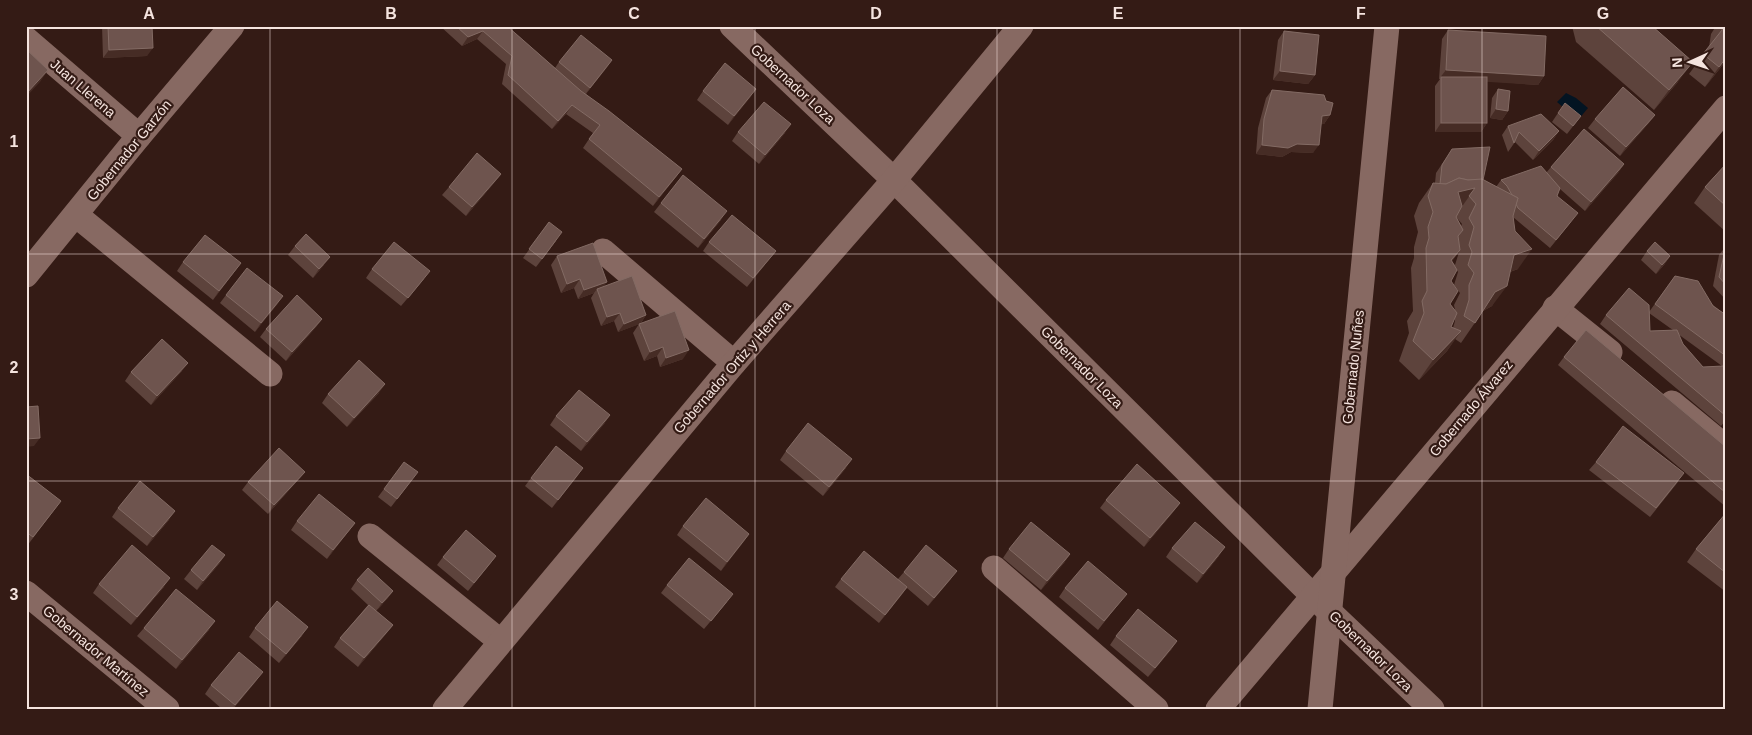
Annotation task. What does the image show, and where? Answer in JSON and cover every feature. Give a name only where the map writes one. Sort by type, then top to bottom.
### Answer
[{"type":"street","name":"Gobernador Garzón","points":[[26,275],[139,136],[232,26]]},
{"type":"street","name":"Gobernador Loza","points":[[732,26],[894,180],[1321,603],[1432,709]]},
{"type":"street","name":"Gobernador Ortiz y Herrera","points":[[445,709],[734,362],[894,180],[1021,26]]},
{"type":"street","name":"Gobernado Nuñes","points":[[1333,572],[1387,26]]},
{"type":"street","name":"Juan Llerena","points":[[26,39],[139,136]]},
{"type":"street","name":"Gobernado Álvarez","points":[[1218,709],[1321,603],[1333,572],[1726,108]]},
{"type":"street","points":[[76,215],[270,374]]},
{"type":"street","points":[[602,251],[734,362]]},
{"type":"street","points":[[1556,308],[1625,364]]},
{"type":"street","points":[[1656,390],[1717,440]]},
{"type":"street","points":[[370,536],[500,641]]},
{"type":"street","points":[[994,568],[1156,709]]},
{"type":"street","name":"Gobernador Martínez","points":[[26,593],[167,709]]},
{"type":"street","points":[[1320,709],[1321,603]]},
{"type":"water","points":[[1566,93],[1576,98],[1588,108],[1578,120],[1557,102]]},
{"type":"building","points":[[108,26],[152,26],[153,48],[109,50]]},
{"type":"building","points":[[456,26],[507,26],[581,91],[682,169],[659,197],[589,139],[600,125],[572,105],[558,121],[508,75],[512,56],[483,31],[468,37]]},
{"type":"building","points":[[1596,26],[1652,26],[1693,62],[1669,90]]},
{"type":"building","points":[[1723,26],[1726,26],[1726,58],[1719,67],[1703,54],[1722,30]]},
{"type":"building","points":[[1448,30],[1546,36],[1544,76],[1446,70]]},
{"type":"building","points":[[1284,31],[1319,35],[1315,75],[1280,71]]},
{"type":"building","points":[[581,35],[612,60],[590,88],[559,62]]},
{"type":"building","points":[[26,49],[48,70],[26,94]]},
{"type":"building","points":[[725,63],[756,89],[734,116],[703,91]]},
{"type":"building","points":[[1441,77],[1487,77],[1487,123],[1441,123]]},
{"type":"building","points":[[1623,87],[1655,115],[1626,147],[1595,119]]},
{"type":"building","points":[[1498,89],[1510,91],[1508,111],[1496,109]]},
{"type":"building","points":[[1272,90],[1324,95],[1326,101],[1333,103],[1330,115],[1322,116],[1319,145],[1297,144],[1288,148],[1262,145],[1264,119]]},
{"type":"building","points":[[764,102],[791,124],[765,155],[738,132]]},
{"type":"building","points":[[1565,103],[1581,116],[1573,126],[1558,113]]},
{"type":"building","points":[[1541,114],[1559,131],[1539,151],[1519,132],[1514,143],[1508,126]]},
{"type":"building","points":[[1584,129],[1624,164],[1591,202],[1551,167]]},
{"type":"building","points":[[1490,147],[1483,180],[1459,178],[1446,184],[1440,184],[1442,165],[1452,149]]},
{"type":"building","points":[[477,153],[501,174],[472,207],[449,187]]},
{"type":"building","points":[[1726,164],[1726,206],[1705,187]]},
{"type":"building","points":[[1541,166],[1560,188],[1557,196],[1578,213],[1556,240],[1518,208],[1516,204],[1518,198],[1512,195],[1501,180]]},
{"type":"building","points":[[683,175],[727,211],[704,239],[661,203]]},
{"type":"building","points":[[1459,178],[1468,180],[1482,179],[1518,198],[1513,216],[1515,231],[1532,249],[1514,255],[1507,286],[1495,292],[1475,323],[1464,316],[1469,300],[1469,285],[1474,273],[1468,265],[1472,252],[1469,245],[1474,227],[1469,218],[1476,204],[1469,196],[1475,188],[1458,192],[1462,206],[1456,217],[1463,230],[1458,236],[1460,250],[1451,260],[1457,270],[1451,281],[1458,291],[1450,304],[1457,313],[1451,327],[1461,331],[1433,360],[1413,341],[1424,313],[1422,301],[1427,291],[1426,248],[1429,238],[1428,227],[1433,212],[1428,196],[1433,183],[1446,184]]},
{"type":"building","points":[[732,215],[776,251],[753,278],[709,242]]},
{"type":"building","points":[[549,222],[562,232],[542,259],[529,249]]},
{"type":"building","points":[[306,234],[330,257],[319,269],[295,246]]},
{"type":"building","points":[[205,235],[241,263],[219,291],[183,262]]},
{"type":"building","points":[[394,242],[430,271],[408,298],[372,269]]},
{"type":"building","points":[[1655,242],[1670,256],[1662,265],[1647,251]]},
{"type":"building","points":[[593,243],[607,282],[584,290],[580,279],[567,284],[557,256]]},
{"type":"building","points":[[1726,246],[1726,285],[1719,277]]},
{"type":"building","points":[[247,268],[283,296],[261,323],[226,295]]},
{"type":"building","points":[[632,276],[646,315],[624,324],[620,313],[607,317],[597,289]]},
{"type":"building","points":[[1675,276],[1698,281],[1713,306],[1726,315],[1726,356],[1655,304]]},
{"type":"building","points":[[1629,288],[1649,305],[1650,331],[1677,330],[1683,344],[1703,367],[1723,366],[1726,369],[1726,416],[1606,315]]},
{"type":"building","points":[[297,295],[322,319],[292,352],[266,329]]},
{"type":"building","points":[[675,311],[689,350],[666,358],[663,347],[650,352],[639,324]]},
{"type":"building","points":[[1586,330],[1726,447],[1726,493],[1564,357]]},
{"type":"building","points":[[162,339],[188,363],[157,396],[131,372]]},
{"type":"building","points":[[359,360],[385,384],[354,418],[328,394]]},
{"type":"building","points":[[579,390],[610,415],[587,442],[556,416]]},
{"type":"building","points":[[38,406],[40,438],[26,439],[26,407]]},
{"type":"building","points":[[808,423],[852,459],[829,487],[786,451]]},
{"type":"building","points":[[1623,426],[1684,473],[1656,508],[1596,462]]},
{"type":"building","points":[[556,446],[583,468],[558,500],[531,478]]},
{"type":"building","points":[[279,448],[305,472],[274,505],[248,482]]},
{"type":"building","points":[[404,462],[418,472],[397,499],[384,489]]},
{"type":"building","points":[[1137,464],[1180,503],[1150,538],[1106,500]]},
{"type":"building","points":[[26,474],[61,501],[33,537],[26,532]]},
{"type":"building","points":[[140,481],[175,511],[153,537],[118,508]]},
{"type":"building","points":[[319,494],[355,523],[333,550],[297,521]]},
{"type":"building","points":[[706,498],[749,534],[727,562],[683,526]]},
{"type":"building","points":[[1726,513],[1726,573],[1696,549]]},
{"type":"building","points":[[1031,522],[1070,554],[1047,581],[1009,549]]},
{"type":"building","points":[[1195,522],[1225,547],[1203,574],[1172,548]]},
{"type":"building","points":[[466,530],[496,556],[474,583],[443,557]]},
{"type":"building","points":[[132,545],[170,578],[137,617],[99,584]]},
{"type":"building","points":[[212,545],[225,555],[203,581],[191,570]]},
{"type":"building","points":[[926,545],[957,571],[934,598],[904,572]]},
{"type":"building","points":[[864,551],[907,587],[885,615],[841,579]]},
{"type":"building","points":[[689,558],[733,594],[711,621],[667,585]]},
{"type":"building","points":[[1088,561],[1127,594],[1104,621],[1065,588]]},
{"type":"building","points":[[368,568],[393,591],[382,603],[357,580]]},
{"type":"building","points":[[176,589],[215,621],[182,660],[144,628]]},
{"type":"building","points":[[277,601],[308,627],[286,654],[255,628]]},
{"type":"building","points":[[369,605],[393,625],[364,658],[340,638]]},
{"type":"building","points":[[1138,609],[1177,641],[1155,668],[1116,636]]},
{"type":"building","points":[[239,652],[263,672],[235,705],[211,685]]}]
